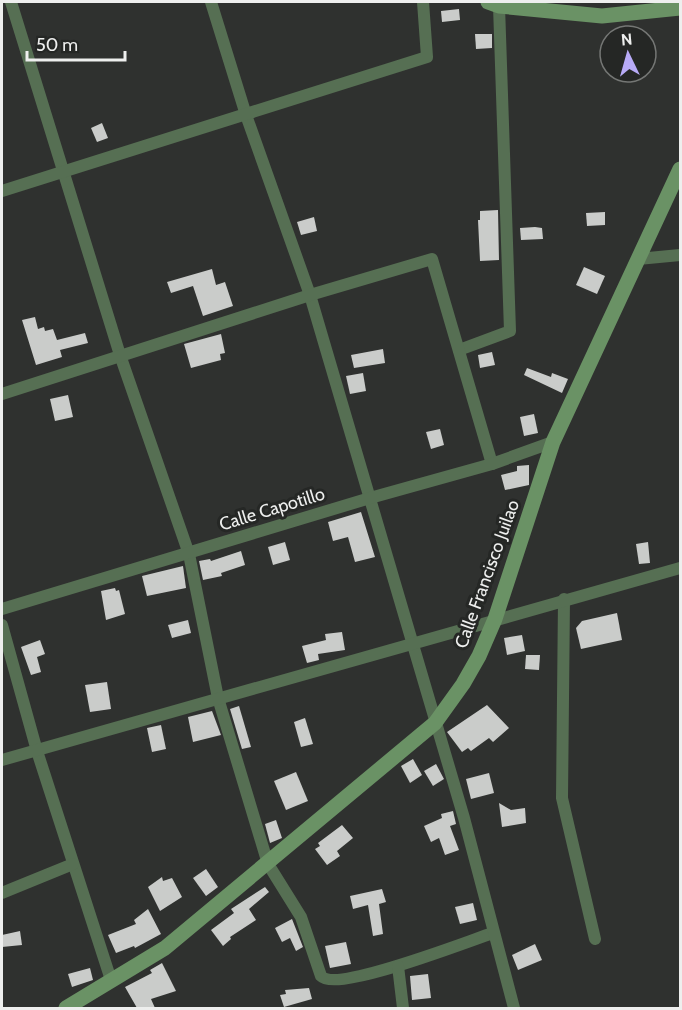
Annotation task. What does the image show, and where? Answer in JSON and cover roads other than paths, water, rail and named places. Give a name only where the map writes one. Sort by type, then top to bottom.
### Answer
[{"type":"street","points":[[11,2],[120,355],[189,554],[218,698],[268,864],[301,917],[318,969],[325,980],[332,981],[398,966],[493,933]]},
{"type":"street","points":[[211,2],[246,115],[310,295],[464,818],[514,1008]]},
{"type":"street","points":[[2,191],[427,57],[423,2]]},
{"type":"street","points":[[459,350],[510,331],[494,4],[602,16],[681,8]]},
{"type":"street","name":"Calle Francisco Juilao","points":[[66,1008],[165,948],[435,723],[463,684],[495,619],[553,442],[681,169]]},
{"type":"street","points":[[638,259],[681,255]]},
{"type":"street","points":[[2,394],[310,295],[432,259],[492,464]]},
{"type":"street","name":"Calle Capotillo","points":[[2,609],[370,498],[492,464],[553,442]]},
{"type":"street","points":[[2,760],[218,698],[413,646],[495,619],[681,568]]},
{"type":"street","points":[[564,599],[561,790],[596,939]]},
{"type":"street","points":[[2,625],[37,751],[111,980]]},
{"type":"street","points":[[2,893],[73,864]]},
{"type":"street","points":[[398,966],[403,1008]]}]
